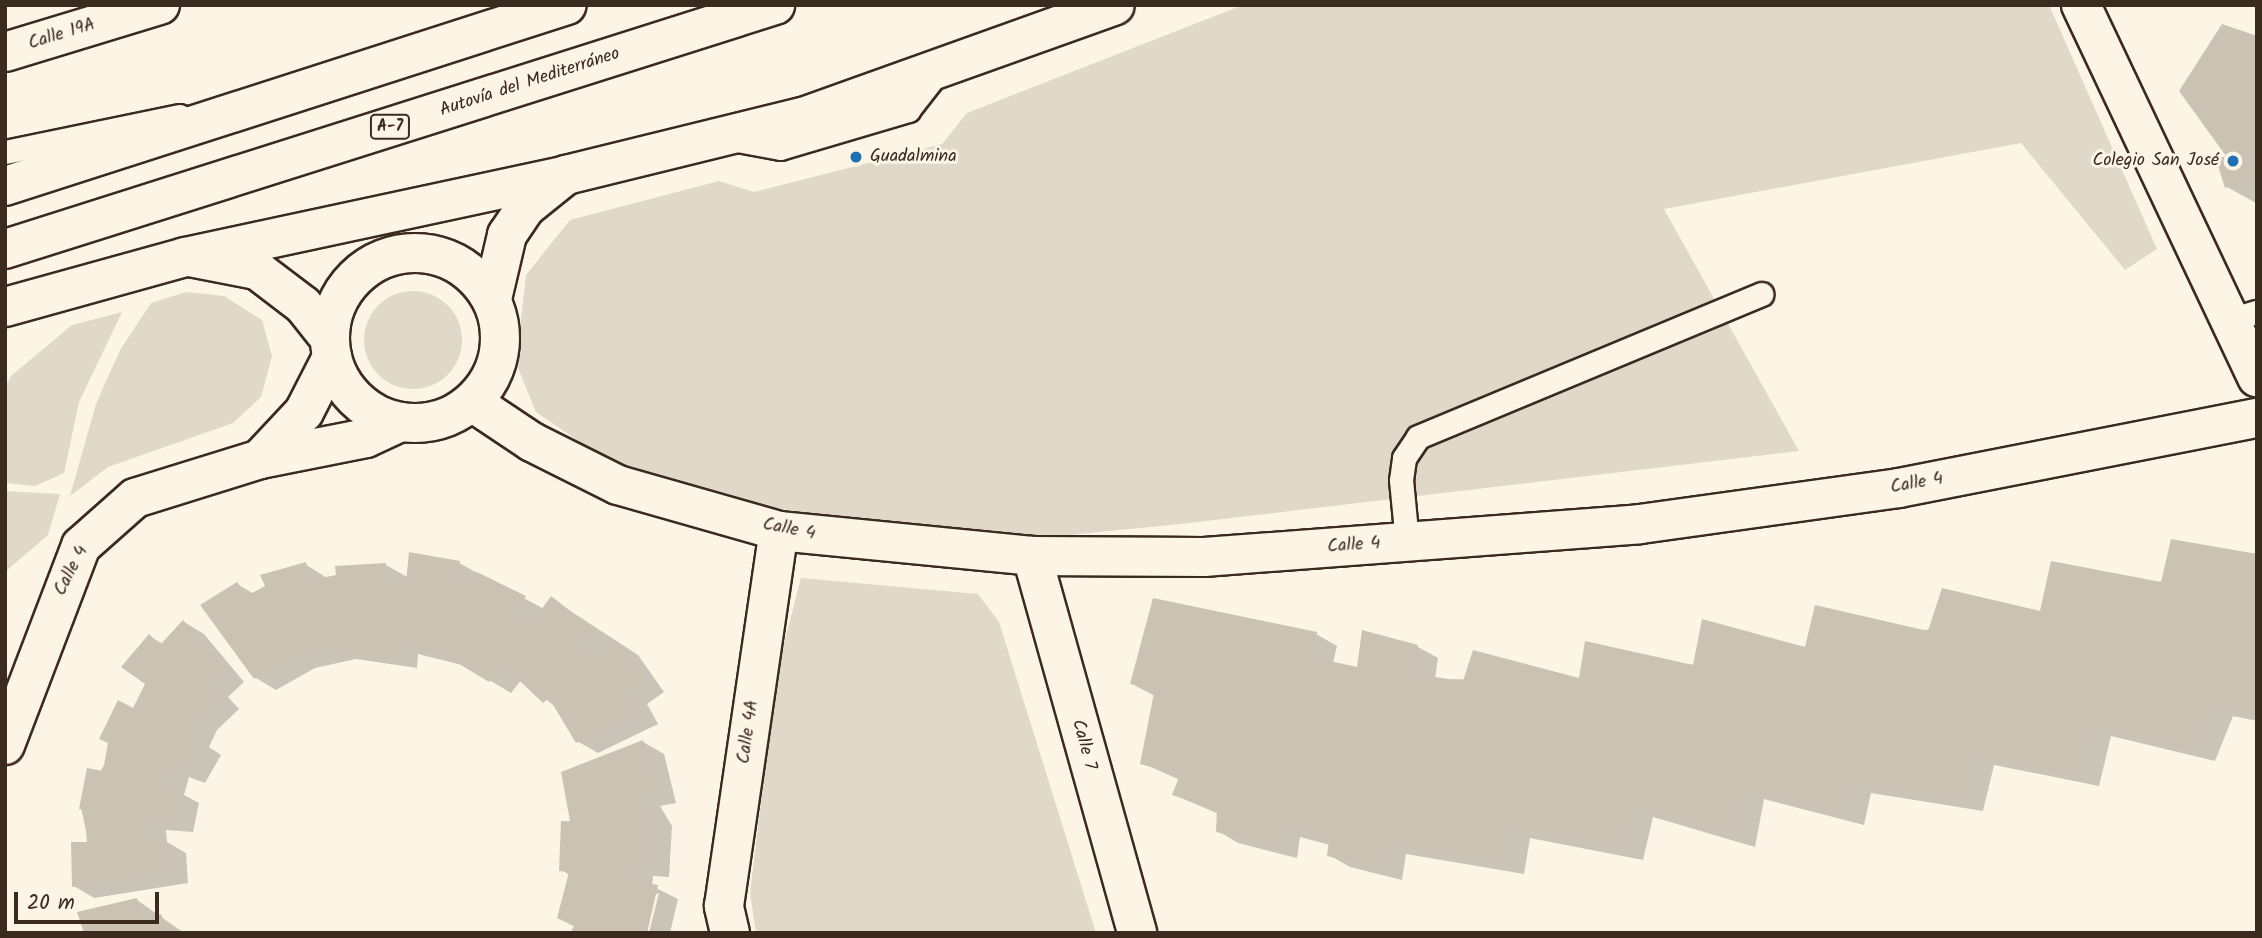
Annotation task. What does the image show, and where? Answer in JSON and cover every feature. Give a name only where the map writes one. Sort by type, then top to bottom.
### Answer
[{"type":"main road","name":"Calle 19A","points":[[5,52],[110,13],[160,5]]},
{"type":"main road","points":[[5,186],[258,107],[567,5]]},
{"type":"main road","name":"Autovía del Mediterráneo","points":[[5,249],[775,5]]},
{"type":"main road","points":[[5,307],[185,257],[566,175],[724,137],[936,74],[1115,5]]},
{"type":"main road","points":[[2081,5],[2244,316],[2257,377]]},
{"type":"main road","points":[[185,257],[257,270],[303,305],[331,348],[356,400],[400,422],[450,416],[472,402],[497,365],[501,342],[492,299],[507,235],[525,208],[566,175]]},
{"type":"main road","points":[[260,460],[304,412],[331,348],[341,295],[364,271],[394,255],[417,253],[461,266],[492,299]]},
{"type":"main road","name":"Calle 4","points":[[472,402],[532,442],[618,485],[779,531],[1032,556],[1204,557],[1640,524],[1899,488],[2257,418]]},
{"type":"main road","name":"Calle 4","points":[[5,745],[81,546],[135,498],[260,460],[366,438],[400,422]]},
{"type":"main road","name":"Calle 4A","points":[[730,933],[724,906],[779,531]]},
{"type":"main road","name":"Calle 7","points":[[1032,556],[1137,933]]},
{"type":"lane","points":[[5,152],[138,121],[258,107]]},
{"type":"lane","points":[[1407,542],[1401,480],[1404,457],[1418,437],[1761,294]]},
{"type":"shaded area","points":[[1243,5],[2049,5],[2157,249],[2125,270],[2021,143],[1664,209],[1799,451],[1180,524],[997,542],[647,488],[536,412],[516,363],[526,275],[570,220],[719,181],[754,192],[942,144],[967,113]]},
{"type":"shaded area","points":[[413,291],[432,295],[448,305],[458,321],[462,340],[458,359],[448,375],[432,385],[413,389],[394,385],[378,375],[368,359],[364,340],[368,321],[378,305],[394,295]]},
{"type":"shaded area","points":[[186,292],[224,296],[262,320],[272,356],[261,397],[233,423],[108,467],[70,496],[96,404],[120,350],[151,303]]},
{"type":"shaded area","points":[[122,312],[79,402],[64,473],[35,486],[5,483],[5,387],[11,376],[72,325]]},
{"type":"shaded area","points":[[5,491],[60,494],[48,535],[5,572]]},
{"type":"shaded area","points":[[801,578],[978,594],[999,622],[1096,933],[756,933],[750,893],[777,671]]},
{"type":"building","points":[[2222,24],[2257,36],[2257,177],[2225,188],[2216,159],[2226,156],[2179,91]]},
{"type":"building","points":[[2171,539],[2257,554],[2257,715],[2212,706],[2194,751],[2090,726],[2078,776],[1974,755],[1962,800],[1851,783],[1843,814],[1743,789],[1735,837],[1633,806],[1622,849],[1510,827],[1504,863],[1386,844],[1382,869],[1327,856],[1329,840],[1280,826],[1277,847],[1216,832],[1217,809],[1172,795],[1180,775],[1140,764],[1155,688],[1130,684],[1153,598],[1317,632],[1311,657],[1357,667],[1362,630],[1418,645],[1414,674],[1463,681],[1473,650],[1579,678],[1585,641],[1693,665],[1702,619],[1805,647],[1815,605],[1928,631],[1942,588],[2040,611],[2051,561],[2161,582]]},
{"type":"building","points":[[409,552],[460,561],[455,579],[473,584],[477,572],[526,596],[514,614],[531,624],[551,596],[595,630],[578,646],[591,661],[617,641],[645,680],[628,692],[639,712],[576,743],[549,698],[543,703],[503,665],[489,682],[446,656],[398,643],[397,657],[344,655],[344,646],[294,657],[254,679],[200,605],[237,582],[247,596],[265,586],[260,575],[306,562],[311,580],[336,575],[335,566],[386,563],[384,583],[406,583]]},
{"type":"building","points":[[183,620],[225,669],[208,684],[220,696],[196,719],[189,735],[202,741],[184,773],[168,767],[163,785],[179,790],[173,822],[146,819],[147,840],[166,840],[168,872],[72,887],[71,842],[87,842],[84,810],[79,809],[87,768],[103,771],[108,743],[99,739],[118,700],[133,708],[145,684],[121,667],[149,634],[160,645]]},
{"type":"building","points":[[643,740],[656,791],[640,794],[645,813],[652,812],[649,866],[633,865],[631,881],[658,885],[647,933],[570,933],[574,926],[557,918],[569,872],[559,871],[561,821],[570,821],[561,772]]},
{"type":"building","points":[[137,898],[142,920],[161,914],[169,933],[84,933],[77,912]]},
{"type":"place","name":"Guadalmina","points":[[856,157]]},
{"type":"place","name":"Colegio San José","points":[[2233,161]]}]
